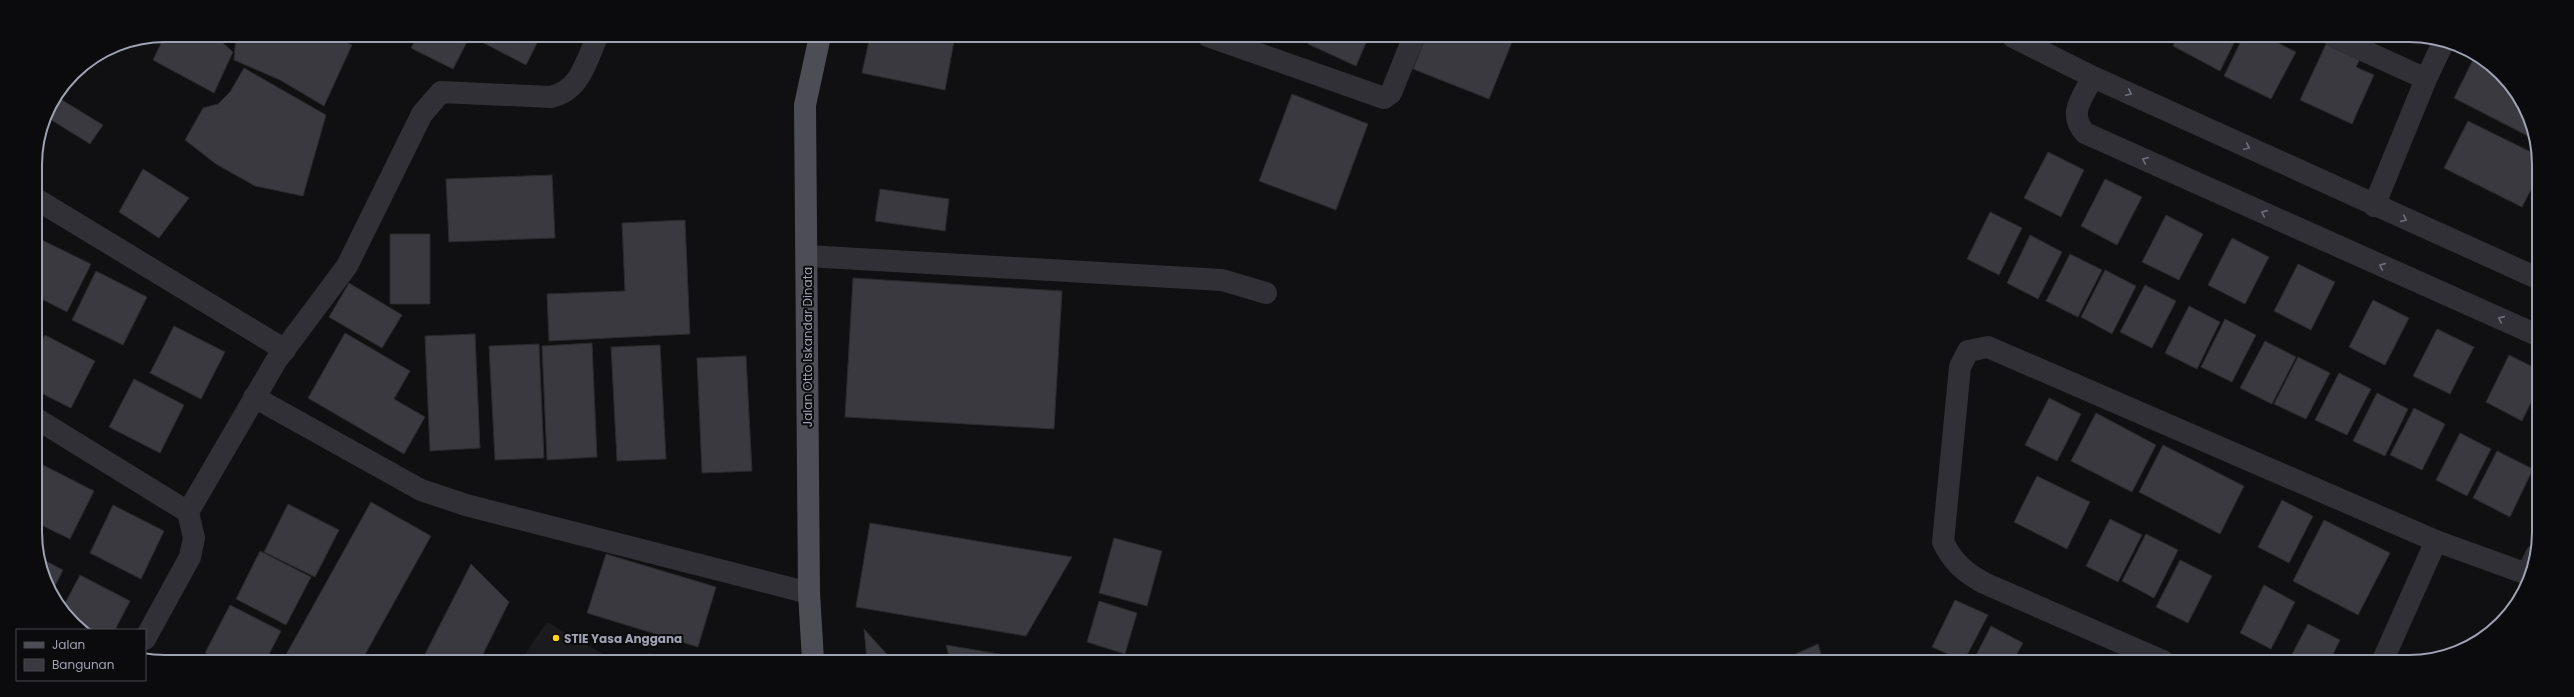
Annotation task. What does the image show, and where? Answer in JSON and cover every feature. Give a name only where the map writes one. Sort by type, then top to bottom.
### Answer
[{"type":"main road","name":"Jalan Otto Iskandar Dinata","points":[[812,655],[809,593],[805,105],[819,42]]},
{"type":"street","points":[[146,637],[190,557],[194,538],[188,512],[254,398],[285,350],[347,266],[422,114],[441,92],[551,97],[565,94],[575,85],[595,42]]},
{"type":"street","points":[[1228,42],[1384,98],[1391,93],[1412,42]]},
{"type":"street","points":[[2027,42],[2093,77],[2374,206],[2532,276]]},
{"type":"street","points":[[2345,42],[2426,78]]},
{"type":"street","points":[[2374,206],[2426,78],[2441,46]]},
{"type":"street","points":[[2093,77],[2075,112],[2077,124],[2085,133],[2532,333]]},
{"type":"street","points":[[42,203],[285,350]]},
{"type":"street","points":[[806,256],[1222,280],[1266,293]]},
{"type":"street","points":[[2147,655],[1984,583],[1965,572],[1954,561],[1943,542],[1960,366],[1968,351],[1988,346],[2436,541],[2527,567]]},
{"type":"street","points":[[254,398],[421,490],[466,505],[809,593]]},
{"type":"street","points":[[42,422],[188,512]]},
{"type":"street","points":[[2385,655],[2436,541]]},
{"type":"shaded area","name":"STIE Yasa Anggana","points":[[547,622],[605,655],[524,655]]},
{"type":"shaded area","points":[[648,653],[665,655],[648,655]]},
{"type":"building","points":[[162,42],[222,42],[233,52],[214,93],[153,60]]},
{"type":"building","points":[[235,42],[345,42],[352,45],[324,106],[280,80],[234,60]]},
{"type":"building","points":[[414,42],[467,42],[453,69],[411,48]]},
{"type":"building","points":[[482,42],[538,42],[526,65]]},
{"type":"building","points":[[869,42],[954,42],[945,90],[862,73]]},
{"type":"building","points":[[1308,42],[1366,42],[1356,66],[1308,44]]},
{"type":"building","points":[[1424,42],[1512,42],[1489,99],[1413,69]]},
{"type":"building","points":[[2175,42],[2234,42],[2220,71],[2173,46]]},
{"type":"building","points":[[2241,42],[2276,42],[2296,52],[2271,99],[2224,76]]},
{"type":"building","points":[[2327,42],[2361,57],[2356,67],[2374,75],[2352,124],[2300,100]]},
{"type":"building","points":[[2473,60],[2484,67],[2507,90],[2516,103],[2529,136],[2454,98]]},
{"type":"building","points":[[244,68],[326,115],[303,196],[255,186],[216,164],[185,140],[203,108],[218,104],[230,92]]},
{"type":"building","points":[[1292,94],[1368,124],[1336,210],[1259,181]]},
{"type":"building","points":[[61,99],[103,125],[90,144],[51,119]]},
{"type":"building","points":[[2468,121],[2531,152],[2532,188],[2522,207],[2444,168]]},
{"type":"building","points":[[2048,152],[2084,170],[2061,217],[2024,198]]},
{"type":"building","points":[[143,169],[189,198],[159,238],[119,212]]},
{"type":"building","points":[[552,175],[555,238],[449,242],[446,179]]},
{"type":"building","points":[[2105,179],[2142,197],[2117,245],[2081,226]]},
{"type":"building","points":[[880,189],[949,199],[945,231],[875,221]]},
{"type":"building","points":[[1990,212],[2022,228],[1999,275],[1967,259]]},
{"type":"building","points":[[2166,215],[2203,234],[2179,280],[2142,262]]},
{"type":"building","points":[[685,220],[690,334],[549,341],[547,294],[625,291],[622,223]]},
{"type":"building","points":[[390,234],[430,234],[430,304],[390,304]]},
{"type":"building","points":[[2030,235],[2062,252],[2038,299],[2007,283]]},
{"type":"building","points":[[2232,238],[2269,257],[2245,304],[2208,285]]},
{"type":"building","points":[[42,240],[91,264],[67,312],[42,299]]},
{"type":"building","points":[[2070,254],[2102,270],[2078,317],[2046,301]]},
{"type":"building","points":[[2298,264],[2335,282],[2311,330],[2274,311]]},
{"type":"building","points":[[2105,270],[2136,286],[2112,334],[2081,317]]},
{"type":"building","points":[[96,271],[147,297],[123,345],[72,320]]},
{"type":"building","points":[[853,278],[1062,291],[1054,429],[845,417]]},
{"type":"building","points":[[349,283],[402,315],[382,348],[329,317]]},
{"type":"building","points":[[2145,285],[2176,301],[2152,348],[2120,332]]},
{"type":"building","points":[[2373,300],[2409,318],[2385,365],[2349,347]]},
{"type":"building","points":[[2189,306],[2220,322],[2197,369],[2165,353]]},
{"type":"building","points":[[2225,319],[2256,335],[2232,382],[2201,367]]},
{"type":"building","points":[[174,326],[225,352],[201,399],[150,373]]},
{"type":"building","points":[[2437,329],[2474,347],[2450,394],[2413,376]]},
{"type":"building","points":[[345,333],[410,371],[394,399],[425,417],[404,454],[308,398]]},
{"type":"building","points":[[475,334],[480,448],[430,451],[425,336]]},
{"type":"building","points":[[45,335],[95,361],[71,408],[42,394],[42,340]]},
{"type":"building","points":[[2265,341],[2296,357],[2272,404],[2240,388]]},
{"type":"building","points":[[592,343],[597,457],[547,460],[542,346]]},
{"type":"building","points":[[539,344],[544,458],[495,460],[489,346]]},
{"type":"building","points":[[660,345],[666,459],[617,461],[611,347]]},
{"type":"building","points":[[2509,355],[2532,366],[2532,400],[2522,421],[2486,402]]},
{"type":"building","points":[[746,356],[752,471],[702,473],[697,358]]},
{"type":"building","points":[[2298,357],[2330,373],[2306,419],[2274,404]]},
{"type":"building","points":[[2339,373],[2371,389],[2347,435],[2315,420]]},
{"type":"building","points":[[134,379],[184,405],[160,453],[109,427]]},
{"type":"building","points":[[2377,393],[2408,409],[2385,456],[2353,441]]},
{"type":"building","points":[[2049,398],[2081,414],[2057,461],[2025,445]]},
{"type":"building","points":[[2414,408],[2445,424],[2422,470],[2390,455]]},
{"type":"building","points":[[2096,413],[2156,445],[2132,492],[2071,461]]},
{"type":"building","points":[[2460,433],[2491,449],[2467,496],[2436,480]]},
{"type":"building","points":[[2163,445],[2244,486],[2220,534],[2139,492]]},
{"type":"building","points":[[2497,451],[2532,468],[2510,517],[2473,498]]},
{"type":"building","points":[[43,465],[94,491],[70,539],[42,525]]},
{"type":"building","points":[[2037,476],[2090,502],[2067,549],[2014,522]]},
{"type":"building","points":[[2282,500],[2313,516],[2289,563],[2258,547]]},
{"type":"building","points":[[371,502],[431,536],[365,655],[286,655]]},
{"type":"building","points":[[288,504],[339,530],[315,577],[264,552]]},
{"type":"building","points":[[113,505],[164,531],[141,579],[90,553]]},
{"type":"building","points":[[2110,519],[2142,535],[2118,582],[2086,566]]},
{"type":"building","points":[[2324,520],[2390,553],[2358,615],[2293,581]]},
{"type":"building","points":[[870,523],[1072,557],[1026,636],[856,607]]},
{"type":"building","points":[[2146,534],[2178,550],[2154,598],[2122,581]]},
{"type":"building","points":[[1114,538],[1162,551],[1147,606],[1099,593]]},
{"type":"building","points":[[260,551],[311,577],[286,625],[236,599]]},
{"type":"building","points":[[606,554],[716,587],[698,647],[587,613]]},
{"type":"building","points":[[2180,560],[2212,576],[2188,623],[2156,607]]},
{"type":"building","points":[[46,561],[63,570],[55,586]]},
{"type":"building","points":[[471,564],[509,602],[482,655],[425,655]]},
{"type":"building","points":[[80,575],[130,601],[116,629],[89,629],[65,604]]},
{"type":"building","points":[[2264,585],[2295,602],[2271,649],[2240,633]]},
{"type":"building","points":[[1955,600],[1988,615],[1967,655],[1950,655],[1932,647]]},
{"type":"building","points":[[1099,601],[1137,613],[1125,654],[1087,642]]},
{"type":"building","points":[[230,605],[281,631],[269,655],[209,655],[205,653]]},
{"type":"building","points":[[2308,624],[2340,640],[2332,655],[2292,655]]},
{"type":"building","points":[[1991,626],[2023,643],[2016,655],[1976,655]]},
{"type":"building","points":[[864,629],[887,655],[867,655]]},
{"type":"building","points":[[1818,644],[1821,655],[1793,655]]},
{"type":"building","points":[[946,645],[1005,655],[949,655]]},
{"type":"place","name":"STIE Yasa Anggana","points":[[556,638]]}]
